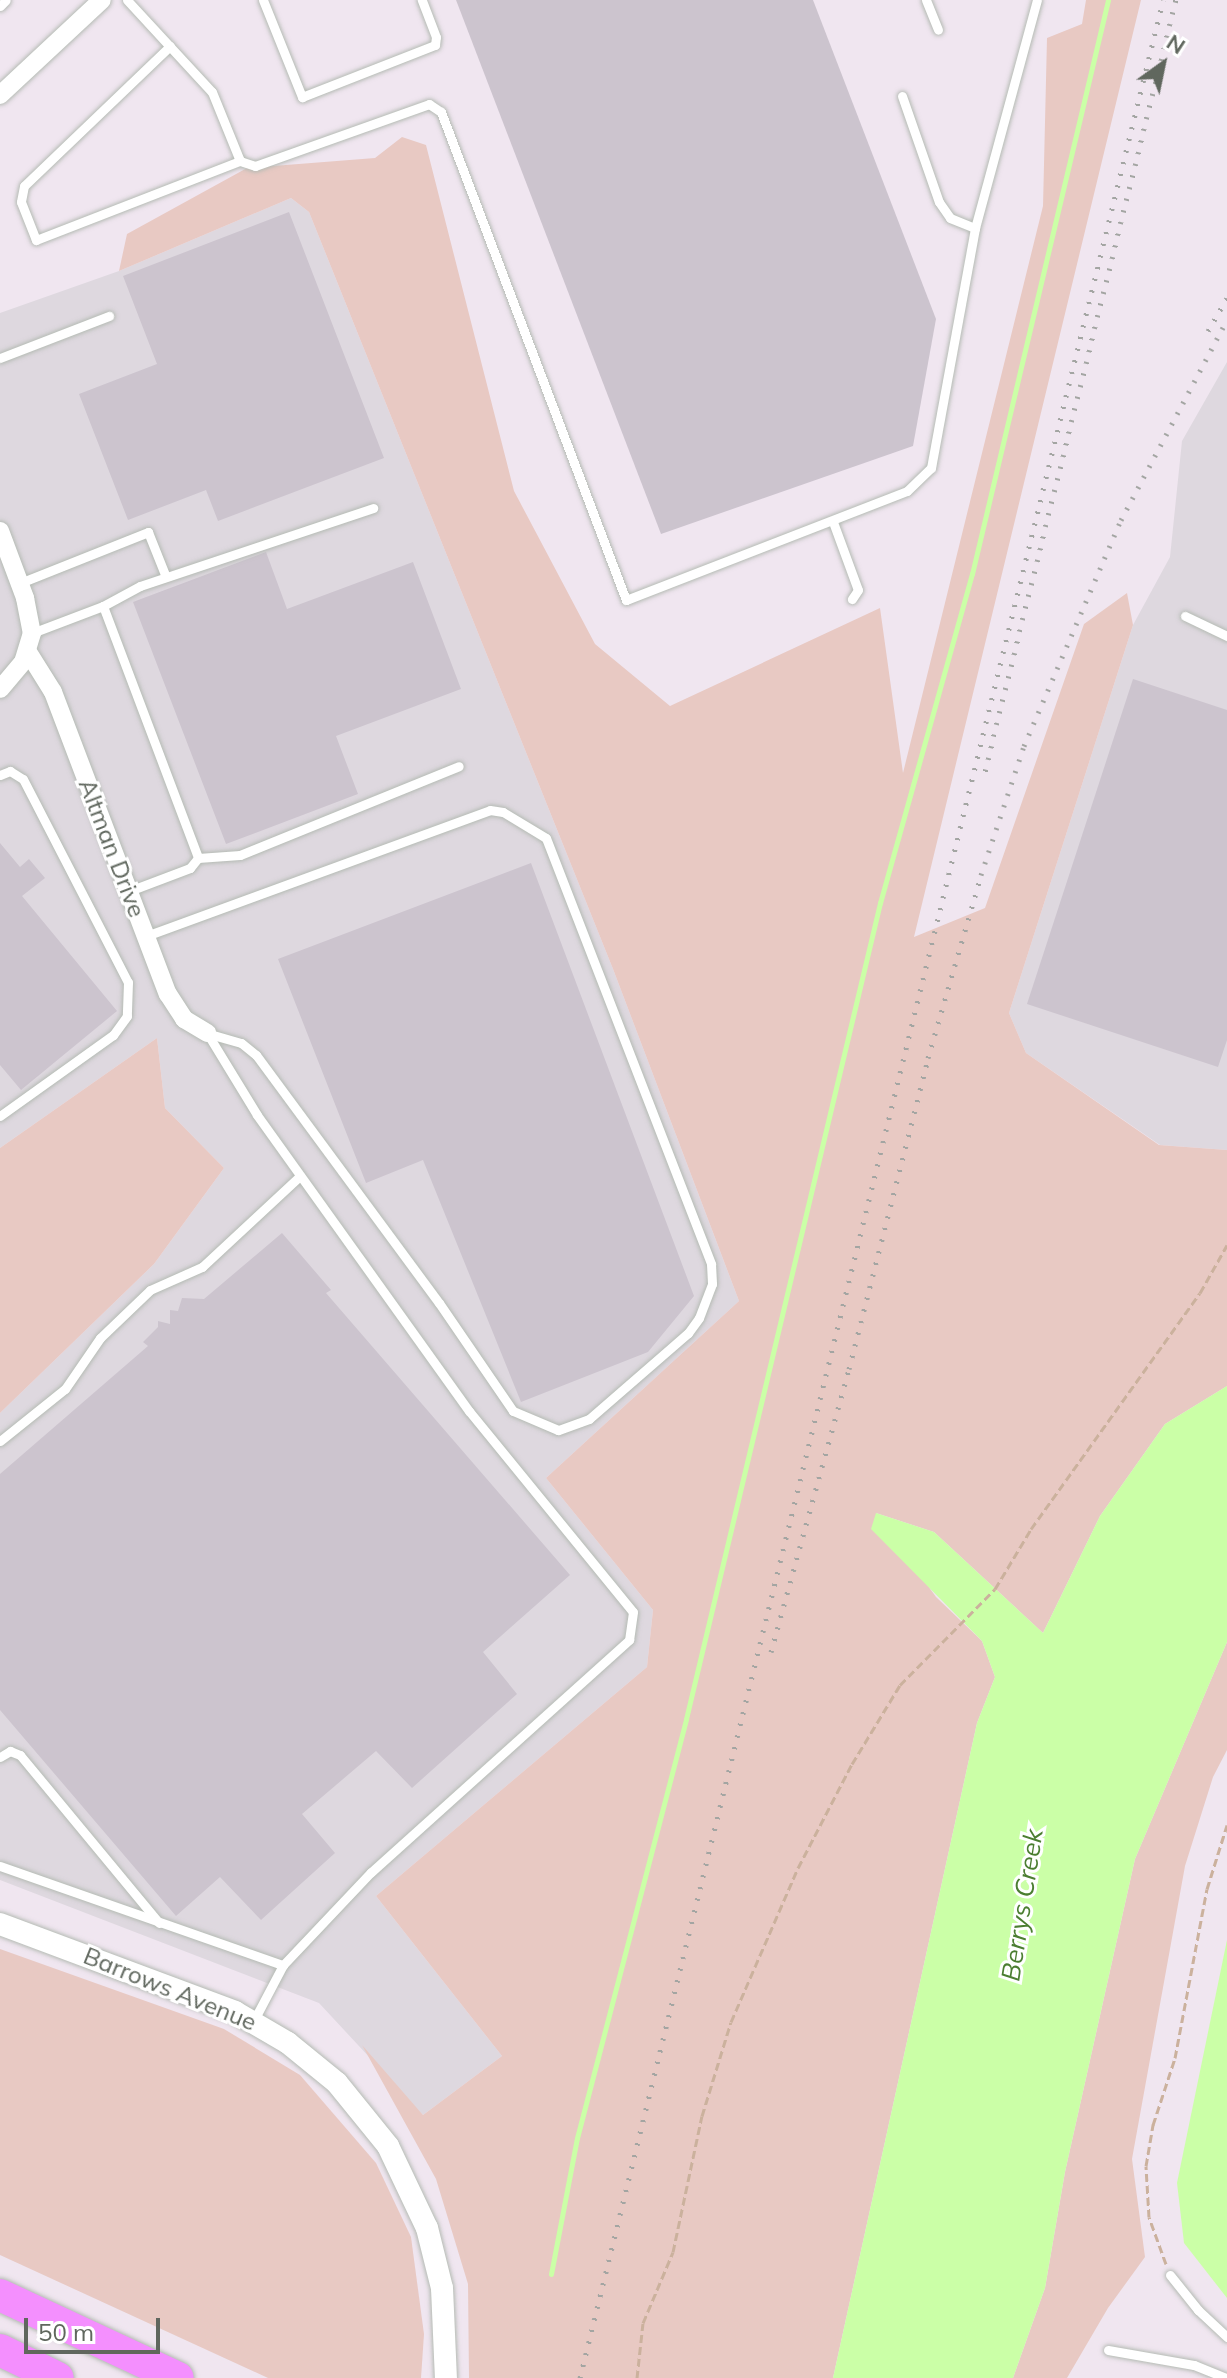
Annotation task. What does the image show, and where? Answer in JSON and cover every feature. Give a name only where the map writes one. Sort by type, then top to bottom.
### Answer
[{"type":"highway","points":[[0,2295],[178,2378]]},
{"type":"highway","points":[[0,2350],[58,2378]]},
{"type":"street","points":[[0,95],[102,0]]},
{"type":"street","points":[[0,531],[20,583],[32,633],[28,652],[16,673],[0,689]]},
{"type":"street","name":"Altman Drive","points":[[28,652],[53,692],[175,1008],[195,1028],[207,1033]]},
{"type":"street","name":"Barrows Avenue","points":[[0,1924],[195,1995],[253,2021],[288,2043],[337,2083],[377,2130],[402,2170],[427,2228],[437,2265],[447,2333],[446,2378]]},
{"type":"lane","points":[[0,6],[6,0]]},
{"type":"lane","points":[[127,0],[212,92],[240,161]]},
{"type":"lane","points":[[263,0],[302,97],[435,45],[436,37],[422,0]]},
{"type":"lane","points":[[926,0],[938,30]]},
{"type":"lane","points":[[170,46],[24,186],[21,202],[36,240],[240,161],[255,166],[429,104],[441,112],[626,600],[907,491],[931,468],[975,228],[1037,0]]},
{"type":"lane","points":[[902,96],[939,202],[950,218],[975,228]]},
{"type":"lane","points":[[0,358],[109,316]]},
{"type":"lane","points":[[32,633],[103,606],[140,586],[373,508]]},
{"type":"lane","points":[[833,522],[858,590],[852,599]]},
{"type":"lane","points":[[20,583],[148,532],[166,577]]},
{"type":"lane","points":[[103,606],[198,858]]},
{"type":"lane","points":[[1185,616],[1227,636]]},
{"type":"lane","points":[[129,891],[190,868],[198,858],[240,855],[459,766]]},
{"type":"lane","points":[[0,775],[10,771],[23,779],[128,982],[127,1016],[113,1035],[0,1116]]},
{"type":"lane","points":[[146,936],[490,810],[503,812],[546,838],[711,1264],[712,1284],[699,1318],[688,1333],[589,1419],[558,1430],[513,1411],[439,1303],[256,1055],[241,1043],[207,1033]]},
{"type":"lane","points":[[207,1033],[257,1115],[469,1411],[633,1612],[629,1640],[371,1872],[283,1965],[253,2021]]},
{"type":"lane","points":[[0,1441],[65,1389],[100,1338],[150,1290],[202,1267],[300,1176]]},
{"type":"lane","points":[[0,1757],[10,1751],[20,1755],[160,1924]]},
{"type":"lane","points":[[0,1866],[283,1965]]},
{"type":"lane","points":[[1170,2275],[1198,2310],[1227,2337]]},
{"type":"lane","points":[[1108,2350],[1194,2365],[1227,2378]]},
{"type":"path","points":[[637,2378],[643,2323],[673,2252],[702,2116],[731,2022],[798,1868],[852,1764],[900,1685],[995,1589],[1031,1529],[1200,1293],[1227,1245]]},
{"type":"path","points":[[1170,2275],[1149,2217],[1146,2166],[1153,2125],[1175,2058],[1207,1889],[1227,1825]]},
{"type":"shaded area","points":[[1086,0],[1141,0],[914,937],[985,908],[1084,624],[1127,593],[1133,625],[1009,1013],[1026,1053],[1159,1145],[1227,1150],[1227,1386],[1165,1424],[1100,1516],[1043,1633],[934,1532],[876,1513],[936,1597],[982,1641],[995,1677],[977,1723],[833,2378],[469,2378],[468,2284],[436,2179],[362,2045],[423,2115],[502,2056],[376,1896],[647,1667],[653,1610],[546,1478],[739,1301],[613,969],[309,212],[291,198],[119,271],[127,234],[247,168],[375,158],[402,137],[426,145],[514,491],[595,644],[670,706],[880,608],[903,773],[1043,206],[1047,38],[1082,24]]},
{"type":"shaded area","points":[[291,198],[309,212],[613,969],[739,1301],[546,1478],[653,1610],[647,1667],[376,1896],[502,2056],[423,2115],[319,2003],[0,1880],[0,1413],[154,1264],[224,1168],[165,1108],[157,1038],[0,1148],[0,313],[119,271]]},
{"type":"shaded area","points":[[1227,362],[1227,1150],[1160,1145],[1026,1053],[1009,1013],[1133,625],[1170,557],[1182,441]]},
{"type":"shaded area","points":[[157,1038],[165,1108],[224,1168],[154,1264],[0,1413],[0,1148]]},
{"type":"shaded area","points":[[1227,1642],[1227,1750],[1213,1777],[1185,1866],[1132,2159],[1145,2257],[1108,2308],[1067,2378],[1013,2378],[1045,2288],[1065,2172],[1135,1859]]},
{"type":"shaded area","points":[[0,1949],[224,2029],[300,2075],[376,2163],[411,2237],[424,2334],[421,2378],[268,2378],[0,2255]]},
{"type":"water","name":"Berrys Creek","points":[[1227,1386],[1227,1642],[1135,1859],[1065,2172],[1045,2288],[1013,2378],[833,2378],[977,1723],[995,1677],[982,1641],[871,1529],[876,1513],[934,1532],[1043,1633],[1100,1516],[1165,1424]]},
{"type":"water","points":[[1227,1940],[1227,2298],[1184,2243],[1177,2183]]},
{"type":"building","points":[[456,0],[813,0],[936,319],[913,446],[661,534]]},
{"type":"building","points":[[289,212],[384,458],[218,521],[206,490],[128,520],[79,394],[157,364],[123,276]]},
{"type":"building","points":[[266,552],[287,609],[413,562],[461,689],[336,736],[358,794],[226,844],[133,602]]},
{"type":"building","points":[[1133,679],[1227,710],[1227,1040],[1218,1067],[1027,1004]]},
{"type":"building","points":[[0,843],[20,867],[29,859],[45,878],[22,896],[117,1011],[21,1090],[0,1065]]},
{"type":"building","points":[[531,863],[694,1296],[648,1352],[521,1402],[423,1160],[366,1183],[278,959]]},
{"type":"building","points":[[282,1233],[331,1290],[326,1293],[570,1575],[483,1652],[517,1694],[412,1788],[376,1751],[302,1814],[335,1853],[261,1920],[220,1877],[176,1916],[0,1710],[0,1474],[148,1346],[143,1342],[158,1327],[158,1321],[170,1324],[170,1310],[178,1311],[182,1298],[204,1299]]},
{"type":"waterway","points":[[551,2274],[577,2138],[686,1719],[880,903],[972,574],[1108,0]]},
{"type":"railway","points":[[580,2378],[1163,0]]},
{"type":"railway","points":[[985,771],[1176,0]]},
{"type":"railway","points":[[1208,331],[1227,298]]},
{"type":"railway","points":[[771,1652],[849,1369],[928,1058],[981,875],[1024,746],[1121,520],[1227,320]]}]
